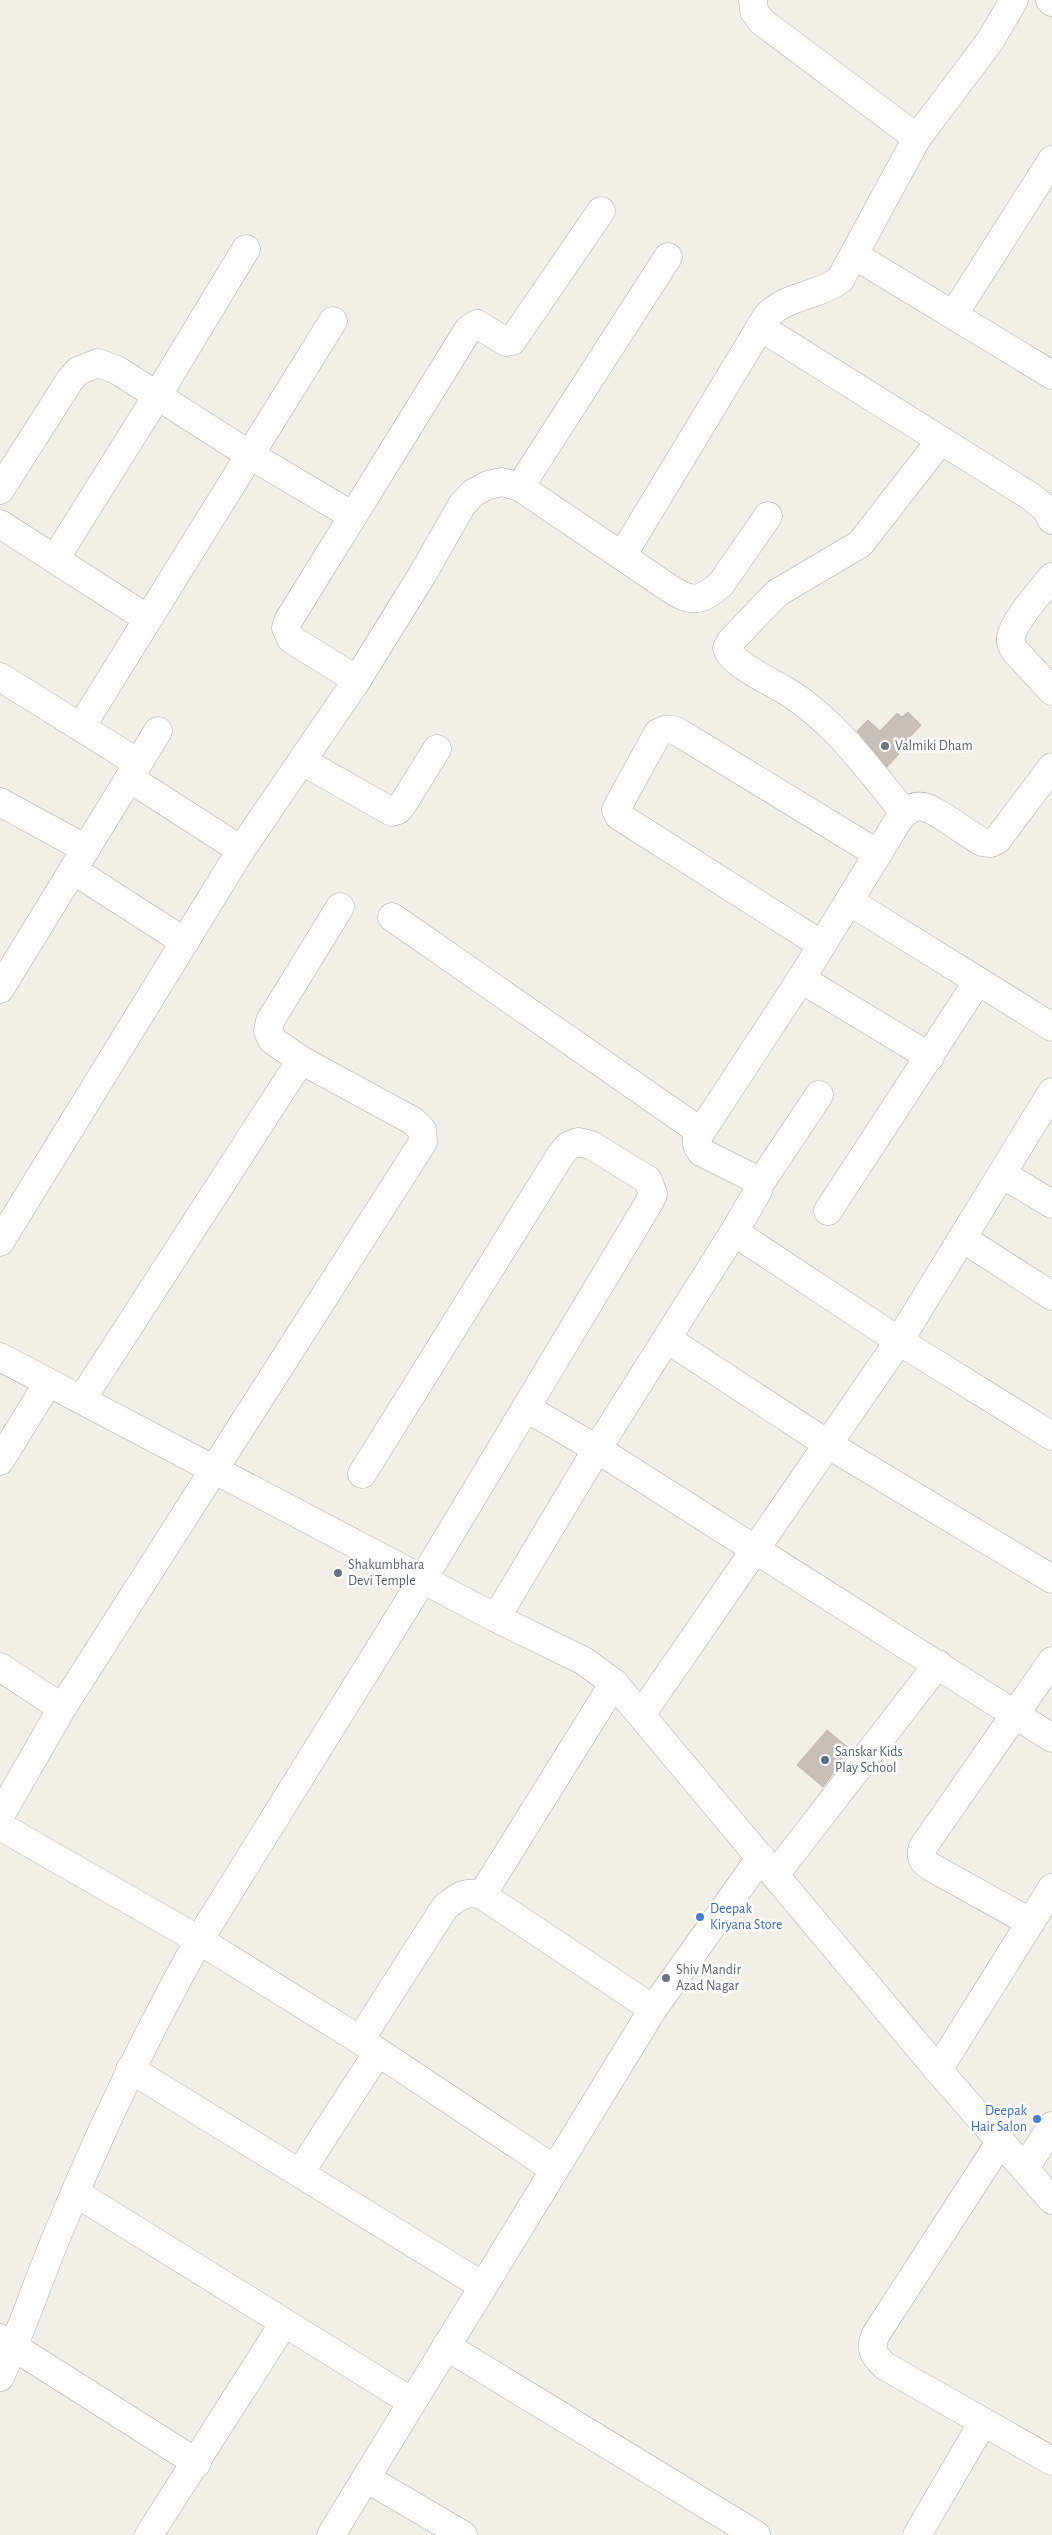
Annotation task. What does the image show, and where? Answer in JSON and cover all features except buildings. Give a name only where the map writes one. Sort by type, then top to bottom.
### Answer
[{"type":"street","points":[[753,0],[754,11],[761,21],[918,138]]},
{"type":"street","points":[[622,556],[767,316],[777,306],[791,299],[830,287],[840,280],[918,138],[990,42],[1014,0]]},
{"type":"street","points":[[954,314],[1052,160]]},
{"type":"street","points":[[358,680],[291,639],[286,628],[468,330],[476,324],[506,342],[512,341],[601,211]]},
{"type":"street","points":[[54,559],[157,396],[246,249]]},
{"type":"street","points":[[854,255],[1051,372]]},
{"type":"street","points":[[520,487],[668,257]]},
{"type":"street","points":[[81,727],[333,321]]},
{"type":"street","points":[[760,327],[1038,501],[1052,520]]},
{"type":"street","points":[[0,490],[78,371],[88,365],[106,364],[250,455],[353,516]]},
{"type":"street","points":[[904,812],[844,741],[818,714],[792,694],[737,662],[729,655],[727,648],[731,641],[777,593],[860,544],[941,440]]},
{"type":"street","points":[[0,1242],[241,850],[358,680],[462,505],[473,493],[488,484],[502,482],[520,487],[668,588],[684,598],[693,600],[711,593],[721,584],[768,516]]},
{"type":"street","points":[[0,524],[148,618]]},
{"type":"street","points":[[1052,576],[1016,626],[1011,636],[1011,645],[1052,691]]},
{"type":"street","points":[[0,676],[81,727],[134,771],[241,850]]},
{"type":"street","points":[[822,945],[619,816],[616,810],[658,734],[664,729],[673,729],[684,735],[878,854]]},
{"type":"street","points":[[0,989],[158,731]]},
{"type":"street","points":[[302,761],[392,812],[398,810],[404,802],[437,749]]},
{"type":"street","points":[[759,1185],[756,1179],[701,1152],[697,1145],[697,1138],[801,979],[904,812],[913,807],[924,807],[982,842],[990,843],[998,840],[1052,767]]},
{"type":"street","points":[[0,802],[185,942]]},
{"type":"street","points":[[848,902],[1052,1026]]},
{"type":"street","points":[[0,1816],[62,1708],[423,1142],[422,1130],[413,1121],[301,1060],[272,1040],[268,1031],[270,1021],[340,907]]},
{"type":"street","points":[[392,917],[701,1132]]},
{"type":"street","points":[[801,979],[930,1057]]},
{"type":"street","points":[[828,1211],[978,981]]},
{"type":"street","points":[[82,1399],[301,1060]]},
{"type":"street","points":[[641,1715],[899,1341],[1052,1092]]},
{"type":"street","points":[[496,1618],[734,1232],[759,1185],[820,1095]]},
{"type":"street","points":[[0,2377],[7,2343],[76,2193],[130,2069],[199,1940],[423,1580],[653,1194],[648,1180],[591,1145],[578,1142],[568,1146],[362,1474]]},
{"type":"street","points":[[1002,1174],[1052,1204]]},
{"type":"street","points":[[734,1232],[899,1341],[1052,1436]]},
{"type":"street","points":[[962,1238],[1052,1296]]},
{"type":"street","points":[[667,1339],[829,1445],[1052,1579]]},
{"type":"street","points":[[0,1356],[423,1580],[584,1661],[614,1683],[938,2070],[1052,2200]]},
{"type":"street","points":[[0,1461],[48,1383]]},
{"type":"street","points":[[526,1408],[598,1450],[1052,1738]]},
{"type":"street","points":[[1030,1922],[931,1867],[924,1862],[921,1856],[923,1847],[1052,1660]]},
{"type":"street","points":[[331,2535],[653,2009],[768,1866],[938,1664]]},
{"type":"street","points":[[0,1667],[62,1708]]},
{"type":"street","points":[[482,1895],[614,1683]]},
{"type":"street","points":[[0,1826],[199,1940],[369,2046],[554,2170]]},
{"type":"street","points":[[938,2070],[1052,1888]]},
{"type":"street","points":[[300,2173],[445,1907],[462,1895],[474,1892],[482,1895],[653,2009]]},
{"type":"street","points":[[130,2069],[483,2286]]},
{"type":"street","points":[[1025,2168],[1052,2126]]},
{"type":"street","points":[[1001,2141],[871,2343],[876,2359],[886,2366],[1052,2461]]},
{"type":"street","points":[[76,2193],[412,2402]]},
{"type":"street","points":[[149,2535],[197,2463],[284,2323]]},
{"type":"street","points":[[7,2343],[197,2463]]},
{"type":"street","points":[[446,2346],[756,2535]]},
{"type":"street","points":[[917,2535],[983,2422]]},
{"type":"street","points":[[366,2478],[463,2535]]},
{"type":"place","name":"Valmiki Dham","points":[[885,746]]},
{"type":"place","name":"Shakumbhara Devi Temple","points":[[338,1573]]},
{"type":"place","name":"Sanskar Kids Play School","points":[[825,1760]]},
{"type":"place","name":"Deepak Kiryana Store","points":[[700,1917]]},
{"type":"place","name":"Shiv Mandir Azad Nagar","points":[[666,1978]]},
{"type":"place","name":"Deepak Hair Salon","points":[[1037,2119]]}]
